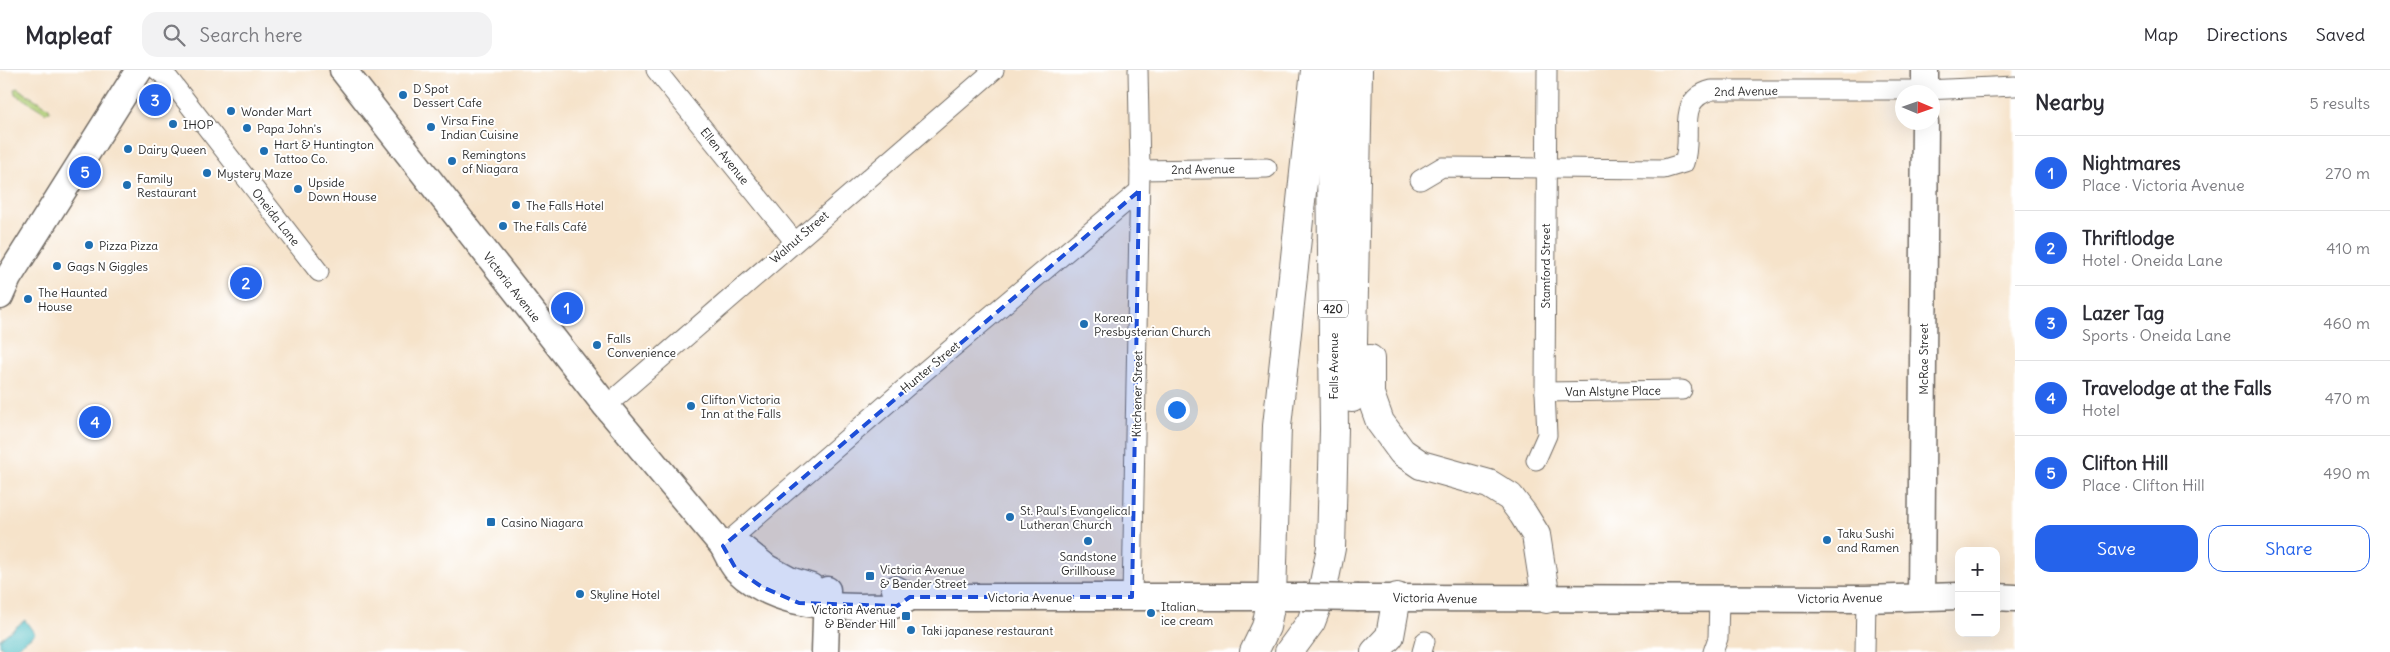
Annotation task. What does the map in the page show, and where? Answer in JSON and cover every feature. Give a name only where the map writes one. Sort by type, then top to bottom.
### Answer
[{"type":"highway","points":[[1254,652],[1266,627],[1272,597],[1277,426],[1315,70]]},
{"type":"highway","name":"Falls Avenue","points":[[1288,652],[1311,622],[1322,593],[1331,548],[1334,419],[1330,70]]},
{"type":"highway","name":"Falls Avenue","points":[[1310,652],[1326,625],[1338,594],[1348,540],[1358,70]]},
{"type":"highway","points":[[1357,128],[1369,200],[1370,394],[1380,422],[1402,452],[1421,465],[1489,484],[1510,497],[1536,535],[1546,599]]},
{"type":"highway","points":[[1375,652],[1390,636],[1397,597]]},
{"type":"main road","points":[[0,296],[8,278],[139,70]]},
{"type":"main road","name":"Victoria Avenue","points":[[343,70],[606,406],[723,546],[736,569],[762,587],[799,603],[827,598],[897,606],[910,597],[1397,597],[1546,599],[1955,596]]},
{"type":"main road","name":"McRae Street","points":[[1921,596],[1925,130]]},
{"type":"main road","points":[[2000,597],[2015,598]]},
{"type":"main road","points":[[825,652],[827,598]]},
{"type":"street","name":"Oneida Lane","points":[[158,70],[169,79],[319,272]]},
{"type":"street","name":"Ellen Avenue","points":[[656,70],[794,242]]},
{"type":"street","name":"Kitchener Street","points":[[1132,598],[1140,170],[1138,70]]},
{"type":"street","name":"Stamford Street","points":[[1536,460],[1547,435],[1545,392],[1546,70]]},
{"type":"street","name":"Walnut Street","points":[[606,406],[985,73]]},
{"type":"street","name":"2nd Avenue","points":[[1420,180],[1442,168],[1664,169],[1676,167],[1684,163],[1688,152],[1688,111],[1693,100],[1698,94],[1712,90],[1925,84],[2015,86]]},
{"type":"street","name":"2nd Avenue","points":[[1140,170],[1267,168]]},
{"type":"street","name":"Hunter Street","points":[[723,546],[926,370],[1139,191]]},
{"type":"street","name":"Van Alstyne Place","points":[[1545,392],[1682,390]]},
{"type":"street","points":[[1713,652],[1718,638],[1719,598]]},
{"type":"street","points":[[1865,652],[1866,598]]},
{"type":"highlighted area","points":[[1139,191],[1132,597],[910,597],[897,606],[799,603],[762,587],[736,569],[723,546]]},
{"type":"green space","points":[[17,88],[49,108],[50,111],[46,113],[15,94],[14,89]]},
{"type":"water","points":[[25,620],[35,634],[11,652],[5,652],[0,645],[0,639]]},
{"type":"place","name":"D Spot Dessert Cafe","points":[[403,95]]},
{"type":"place","name":"Lazer Tag","points":[[155,100]]},
{"type":"place","name":"Wonder Mart","points":[[231,111]]},
{"type":"place","name":"IHOP","points":[[173,124]]},
{"type":"place","name":"Virsa Fine Indian Cuisine","points":[[431,127]]},
{"type":"place","name":"Papa John's","points":[[247,128]]},
{"type":"place","name":"Dairy Queen","points":[[128,149]]},
{"type":"place","name":"Hart & Huntington Tattoo Co.","points":[[264,151]]},
{"type":"place","name":"Remingtons of Niagara","points":[[452,161]]},
{"type":"place","name":"Clifton Hill","points":[[85,172]]},
{"type":"place","name":"Mystery Maze","points":[[207,173]]},
{"type":"place","name":"Family Restaurant","points":[[127,185]]},
{"type":"place","name":"Upside Down House","points":[[298,189]]},
{"type":"place","name":"The Falls Hotel","points":[[516,205]]},
{"type":"place","name":"The Falls Café","points":[[503,226]]},
{"type":"place","name":"Pizza Pizza","points":[[89,245]]},
{"type":"place","name":"Gags N Giggles","points":[[57,266]]},
{"type":"place","name":"Thriftlodge","points":[[246,283]]},
{"type":"place","name":"The Haunted House","points":[[28,299]]},
{"type":"place","name":"Nightmares","points":[[567,308]]},
{"type":"place","name":"Korean Presbysterian Church","points":[[1084,324]]},
{"type":"place","name":"Falls Convenience","points":[[597,345]]},
{"type":"place","name":"Clifton Victoria Inn at the Falls","points":[[691,406]]},
{"type":"place","name":"Travelodge at the Falls","points":[[95,422]]},
{"type":"place","name":"St. Paul's Evangelical Lutheran Church","points":[[1010,517]]},
{"type":"place","name":"Casino Niagara","points":[[491,522]]},
{"type":"place","name":"Taku Sushi and Ramen","points":[[1827,540]]},
{"type":"place","name":"Sandstone Grillhouse","points":[[1088,541]]},
{"type":"place","name":"Victoria Avenue & Bender Street","points":[[870,576]]},
{"type":"place","name":"Skyline Hotel","points":[[580,594]]},
{"type":"place","name":"Italian ice cream","points":[[1151,613]]},
{"type":"place","name":"Victoria Avenue & Bender Hill","points":[[906,616]]},
{"type":"place","name":"Taki japanese restaurant","points":[[911,630]]}]
